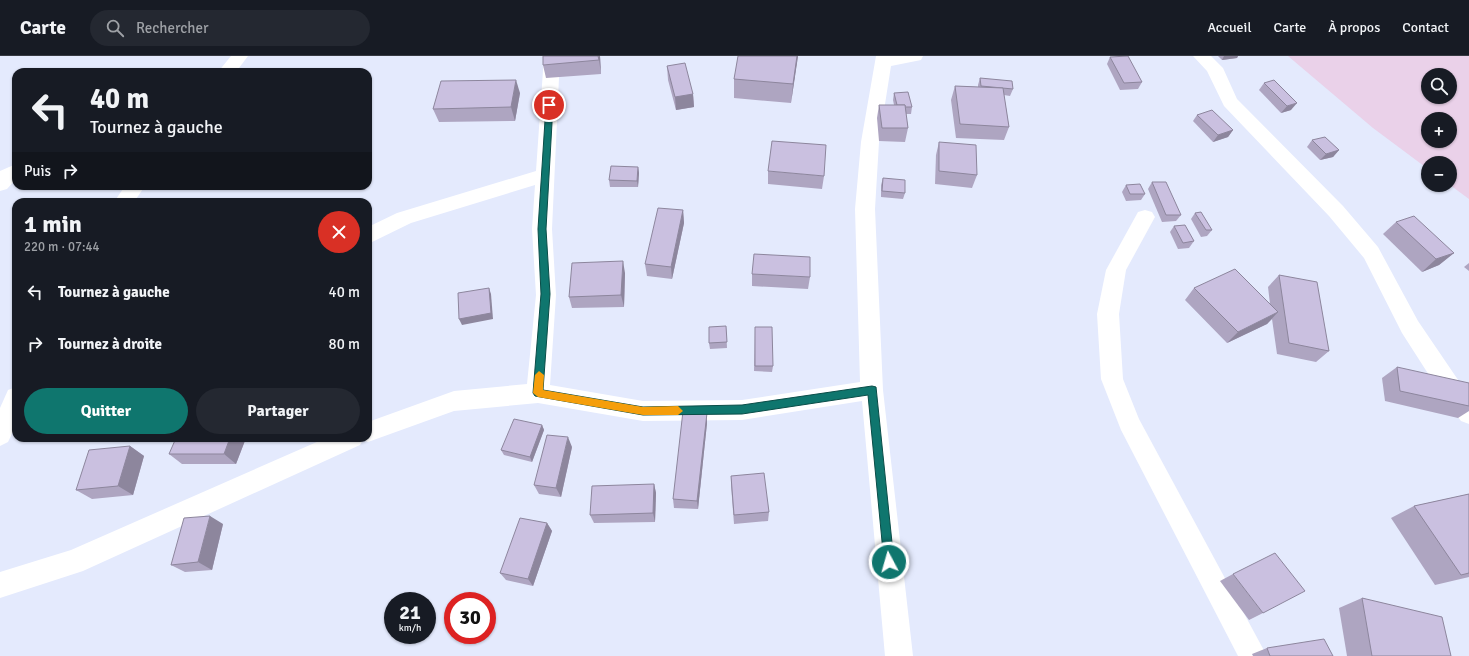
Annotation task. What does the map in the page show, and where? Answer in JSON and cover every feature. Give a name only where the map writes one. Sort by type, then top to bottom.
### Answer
[{"type":"street","points":[[230,68],[240,56]]},
{"type":"street","points":[[538,393],[546,294],[542,229],[552,56]]},
{"type":"street","points":[[898,656],[872,390],[865,209],[870,142],[884,59],[916,56]]},
{"type":"street","points":[[1201,56],[1214,68],[1230,102],[1336,210],[1371,253],[1410,327],[1453,393],[1469,414]]},
{"type":"street","points":[[0,184],[6,176],[12,173]]},
{"type":"street","points":[[372,234],[404,218],[544,175]]},
{"type":"street","points":[[1145,218],[1116,270],[1108,314],[1112,379],[1129,423],[1253,656]]},
{"type":"street","points":[[372,431],[454,401],[538,393],[643,411],[742,410],[872,390]]},
{"type":"street","points":[[0,435],[12,406]]},
{"type":"street","points":[[0,585],[74,562],[230,491],[343,442]]},
{"type":"shaded area","points":[[1288,56],[1469,56],[1469,199],[1457,190],[1457,156],[1421,156],[1421,164],[1373,128]]},
{"type":"building","points":[[543,56],[598,56],[599,60],[543,65]]},
{"type":"building","points":[[738,56],[797,56],[793,84],[734,79]]},
{"type":"building","points":[[1128,56],[1142,82],[1124,83],[1110,57]]},
{"type":"building","points":[[685,63],[693,94],[675,97],[667,66]]},
{"type":"building","points":[[980,78],[1012,81],[1013,89],[981,86]]},
{"type":"building","points":[[516,80],[511,107],[433,109],[441,81]]},
{"type":"building","points":[[1274,80],[1297,103],[1287,106],[1264,83]]},
{"type":"building","points":[[955,86],[1003,88],[1009,127],[960,124]]},
{"type":"building","points":[[908,92],[912,107],[897,105],[894,93]]},
{"type":"building","points":[[879,105],[905,105],[908,128],[882,128]]},
{"type":"building","points":[[1212,110],[1233,130],[1218,135],[1197,115]]},
{"type":"building","points":[[1325,137],[1339,150],[1326,154],[1312,140]]},
{"type":"building","points":[[772,141],[826,145],[824,176],[768,171]]},
{"type":"building","points":[[939,142],[976,145],[977,175],[939,171]]},
{"type":"building","points":[[611,166],[638,167],[637,181],[609,180]]},
{"type":"building","points":[[883,178],[905,180],[905,193],[882,191]]},
{"type":"building","points":[[1152,182],[1166,182],[1181,215],[1166,215]]},
{"type":"building","points":[[1140,184],[1145,194],[1130,194],[1126,185]]},
{"type":"building","points":[[658,208],[683,210],[671,267],[645,264]]},
{"type":"building","points":[[1201,212],[1212,230],[1206,230],[1195,213]]},
{"type":"building","points":[[1414,216],[1454,253],[1436,259],[1396,222]]},
{"type":"building","points":[[1185,225],[1194,241],[1183,243],[1174,226]]},
{"type":"building","points":[[754,254],[810,257],[810,277],[752,274]]},
{"type":"building","points":[[623,261],[621,295],[569,297],[572,263]]},
{"type":"building","points":[[1235,269],[1278,312],[1238,332],[1194,288]]},
{"type":"building","points":[[1279,275],[1317,282],[1329,351],[1289,343]]},
{"type":"building","points":[[489,288],[491,313],[459,319],[458,293]]},
{"type":"building","points":[[726,326],[727,342],[709,343],[709,327]]},
{"type":"building","points":[[755,327],[772,327],[773,366],[755,366]]},
{"type":"building","points":[[1397,367],[1469,383],[1469,406],[1400,391]]},
{"type":"building","points":[[683,411],[707,413],[697,501],[673,499]]},
{"type":"building","points":[[514,419],[542,425],[530,457],[501,450]]},
{"type":"building","points":[[547,435],[568,437],[556,488],[534,485]]},
{"type":"building","points":[[174,442],[228,442],[224,454],[169,454]]},
{"type":"building","points":[[130,446],[118,486],[76,490],[89,450]]},
{"type":"building","points":[[764,473],[769,512],[734,515],[731,476]]},
{"type":"building","points":[[654,484],[653,513],[590,515],[592,486]]},
{"type":"building","points":[[1469,494],[1469,573],[1461,575],[1414,506]]},
{"type":"building","points":[[210,516],[198,562],[171,565],[184,518]]},
{"type":"building","points":[[520,518],[547,523],[528,579],[500,573]]},
{"type":"building","points":[[1275,553],[1305,591],[1263,613],[1233,574]]},
{"type":"building","points":[[1362,598],[1442,617],[1451,656],[1372,656]]},
{"type":"building","points":[[1324,639],[1333,656],[1270,656],[1267,648]]},
{"type":"slow traffic","points":[[539,375],[538,393],[643,411],[678,411]]},
{"type":"route","points":[[549,105],[542,229],[546,294],[538,393],[643,411],[742,410],[872,390],[889,562]]}]
